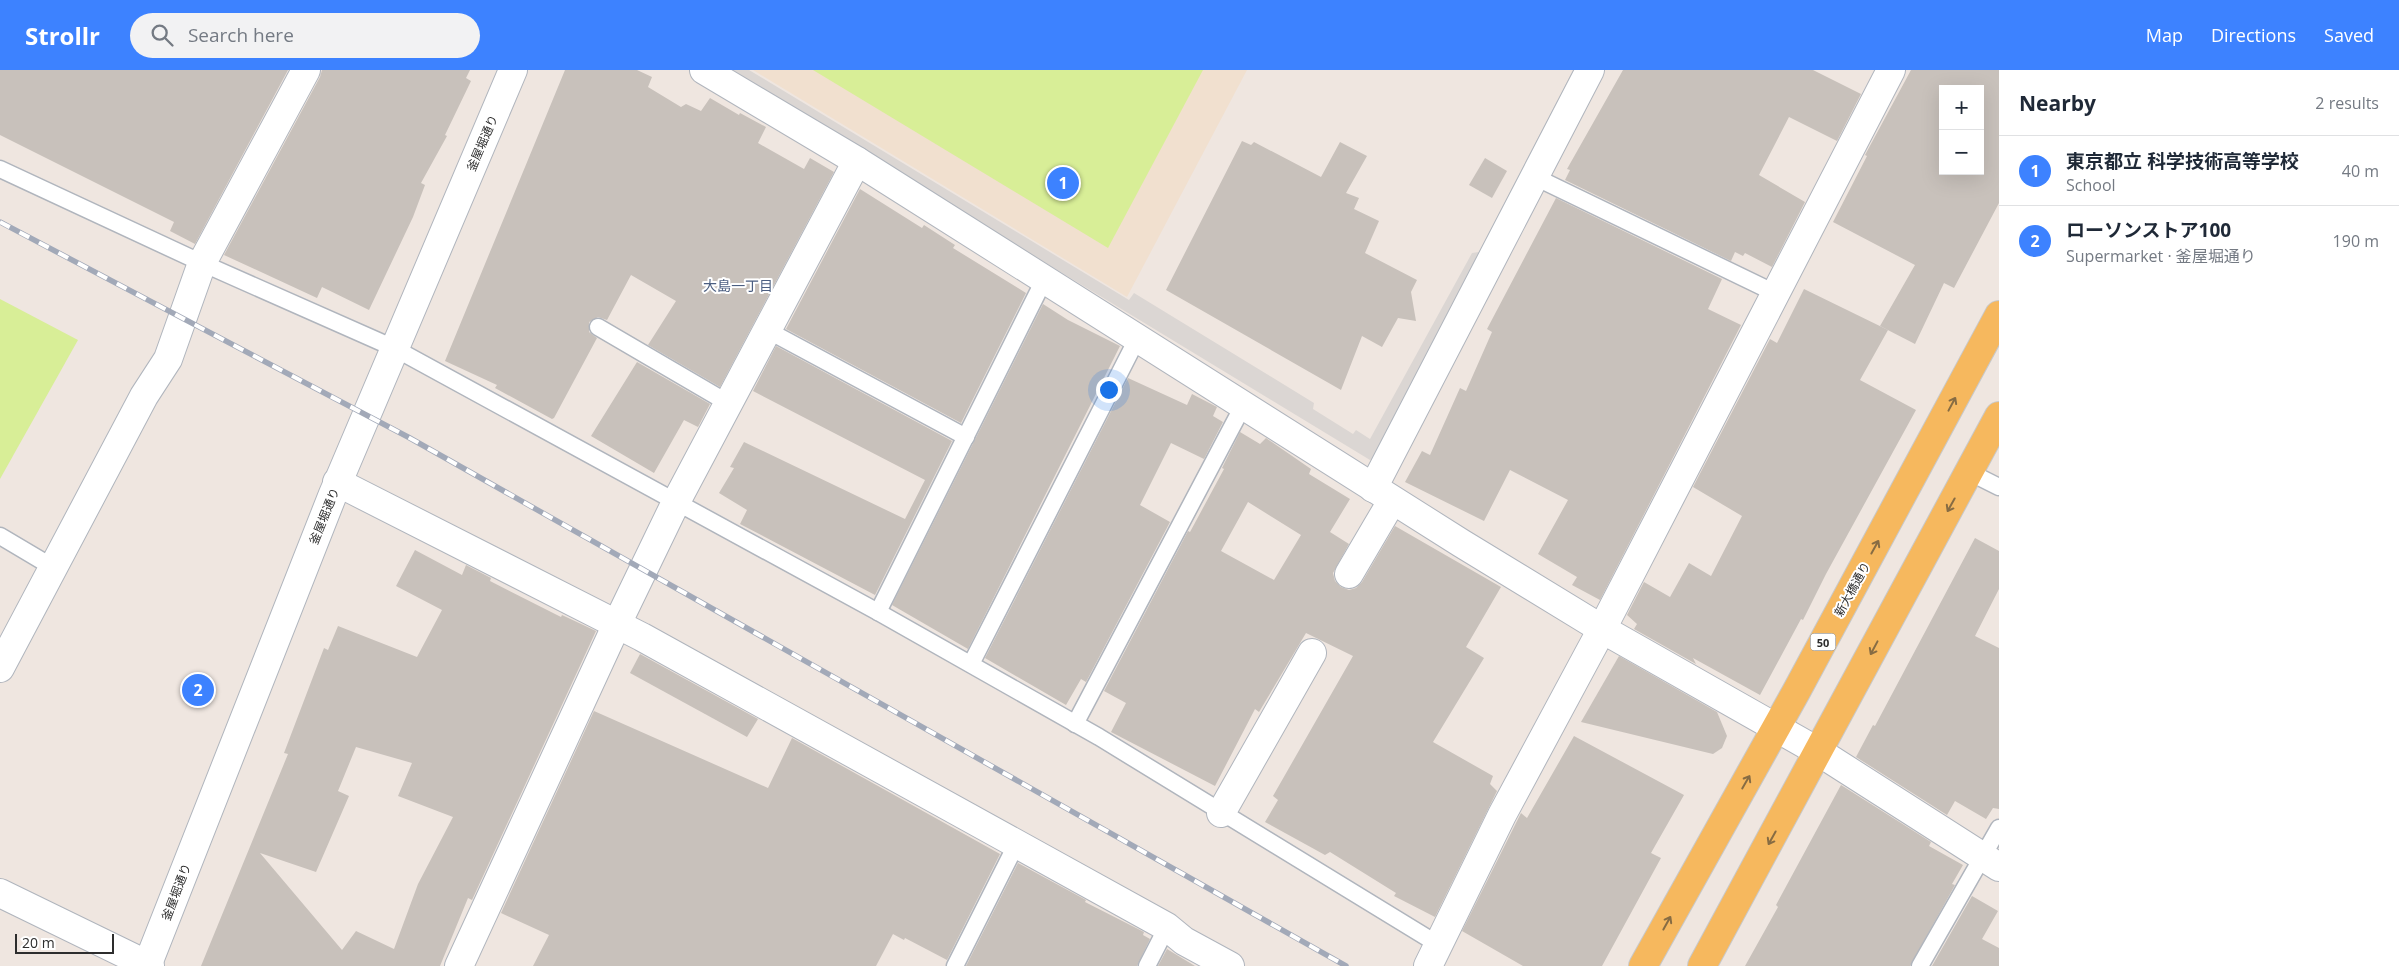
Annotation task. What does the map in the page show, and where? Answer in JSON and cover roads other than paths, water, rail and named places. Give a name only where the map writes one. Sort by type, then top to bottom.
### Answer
[{"type":"main road","name":"新大橋通り","points":[[1643,966],[1776,728],[1999,315]]},
{"type":"main road","points":[[1702,966],[1999,416]]},
{"type":"street","points":[[0,668],[140,405],[168,359],[202,263],[306,70]]},
{"type":"street","name":"釜屋堀通り","points":[[148,966],[337,482],[513,70]]},
{"type":"street","points":[[704,70],[857,162],[1383,494],[1602,629],[1819,752],[1991,862]]},
{"type":"street","points":[[1349,574],[1383,494],[1535,177],[1590,70]]},
{"type":"street","points":[[1433,955],[1502,815],[1602,629],[1891,70]]},
{"type":"street","points":[[459,966],[616,624],[676,502],[857,162]]},
{"type":"street","points":[[337,482],[616,624],[1017,843],[1167,927],[1184,941],[1230,966]]},
{"type":"street","points":[[1221,813],[1312,652]]},
{"type":"street","points":[[0,893],[148,966]]},
{"type":"lane","points":[[0,170],[202,263],[394,348],[878,612],[1075,724],[1221,813],[1433,955]]},
{"type":"lane","points":[[1535,177],[1775,293]]},
{"type":"lane","points":[[878,612],[1044,280]]},
{"type":"lane","points":[[598,327],[728,403]]},
{"type":"lane","points":[[767,330],[966,437]]},
{"type":"lane","points":[[971,664],[1137,339]]},
{"type":"lane","points":[[1075,724],[1243,406]]},
{"type":"lane","points":[[1969,472],[1999,487]]},
{"type":"lane","points":[[0,536],[54,568]]},
{"type":"lane","points":[[1920,966],[1991,862],[1999,828]]},
{"type":"lane","points":[[954,966],[1017,843]]},
{"type":"lane","points":[[1147,966],[1167,927]]},
{"type":"railway","points":[[0,222],[408,437],[1346,966]]},
{"type":"place","name":"東京都立 科学技術高等学校","points":[[1063,183]]},
{"type":"place","name":"ローソンストア100","points":[[198,690]]},
{"type":"district","name":"大島一丁目","points":[[738,285]]}]
